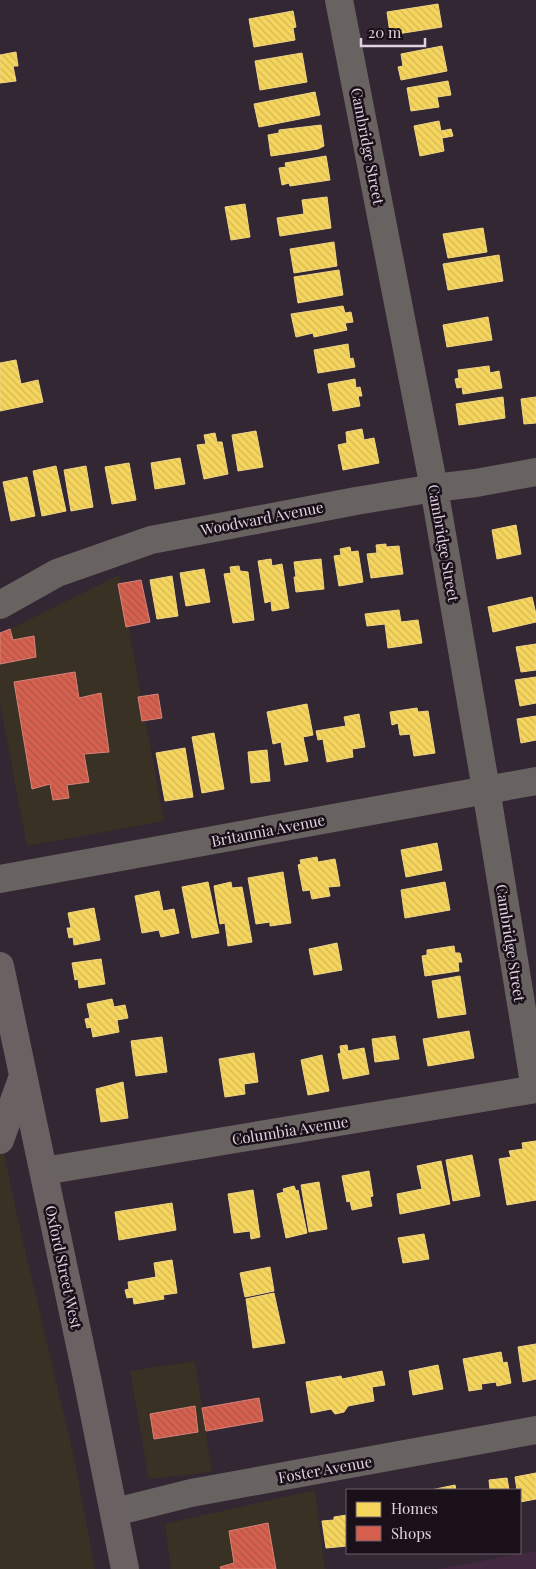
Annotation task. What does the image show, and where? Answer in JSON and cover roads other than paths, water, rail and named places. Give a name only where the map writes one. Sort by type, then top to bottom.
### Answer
[{"type":"main road","name":"Oxford Street West","points":[[0,966],[125,1569]]},
{"type":"main road","points":[[0,1140],[23,1076]]},
{"type":"street","name":"Cambridge Street","points":[[339,0],[434,488],[536,1089]]},
{"type":"street","name":"Woodward Avenue","points":[[0,605],[58,573],[150,540],[356,500],[476,483],[536,472]]},
{"type":"street","name":"Britannia Avenue","points":[[0,879],[536,781]]},
{"type":"street","name":"Columbia Avenue","points":[[44,1171],[536,1089]]},
{"type":"street","name":"Foster Avenue","points":[[114,1512],[191,1493],[536,1430]]}]
